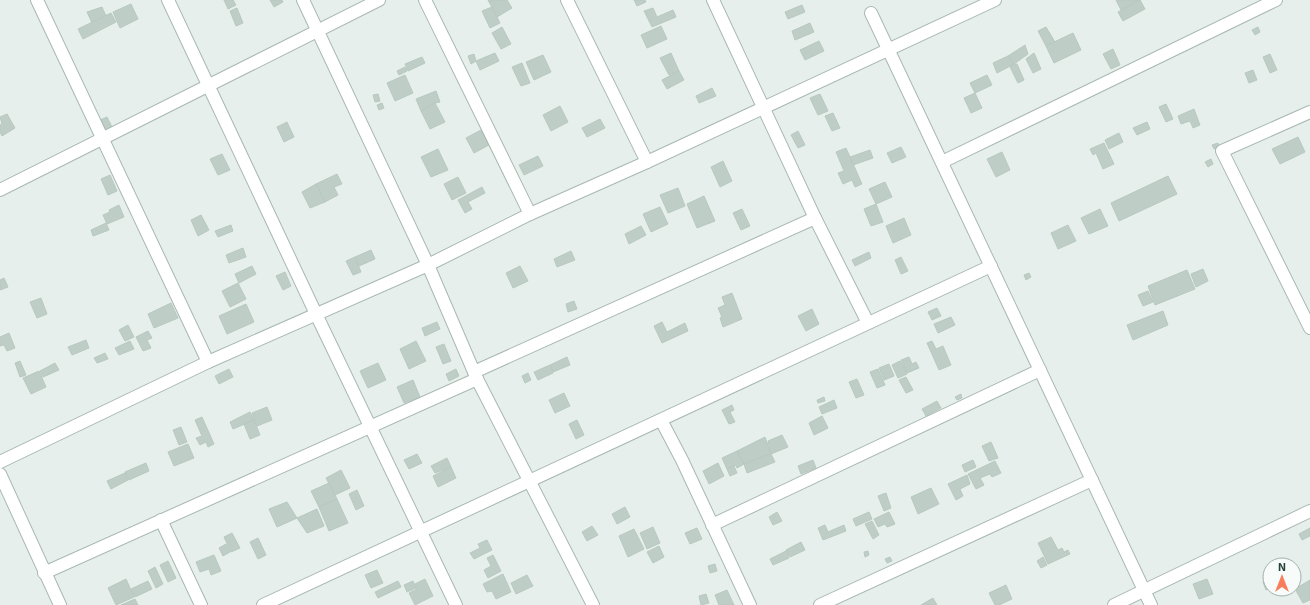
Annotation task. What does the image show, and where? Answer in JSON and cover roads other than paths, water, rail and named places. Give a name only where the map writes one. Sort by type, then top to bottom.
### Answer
[{"type":"street","points":[[37,0],[208,362]]},
{"type":"street","points":[[168,0],[316,314],[456,605]]},
{"type":"street","points":[[304,0],[428,264],[476,376],[593,605]]},
{"type":"street","points":[[0,190],[379,0]]},
{"type":"street","points":[[425,0],[530,214]]},
{"type":"street","points":[[567,0],[647,162]]},
{"type":"street","points":[[713,0],[763,108],[868,323]]},
{"type":"street","points":[[0,462],[208,362],[428,264],[530,214],[647,162],[995,0]]},
{"type":"street","points":[[942,162],[1276,0]]},
{"type":"street","points":[[871,13],[1151,605]]},
{"type":"street","points":[[1310,112],[1222,151],[1310,328]]},
{"type":"street","points":[[44,573],[370,427],[476,376],[816,218]]},
{"type":"street","points":[[263,605],[991,266]]},
{"type":"street","points":[[712,525],[1040,370]]},
{"type":"street","points":[[661,420],[682,460],[750,605]]},
{"type":"street","points":[[0,474],[5,500],[60,605]]},
{"type":"street","points":[[820,605],[1092,480]]},
{"type":"street","points":[[1114,605],[1310,511]]},
{"type":"street","points":[[161,520],[201,605]]}]
